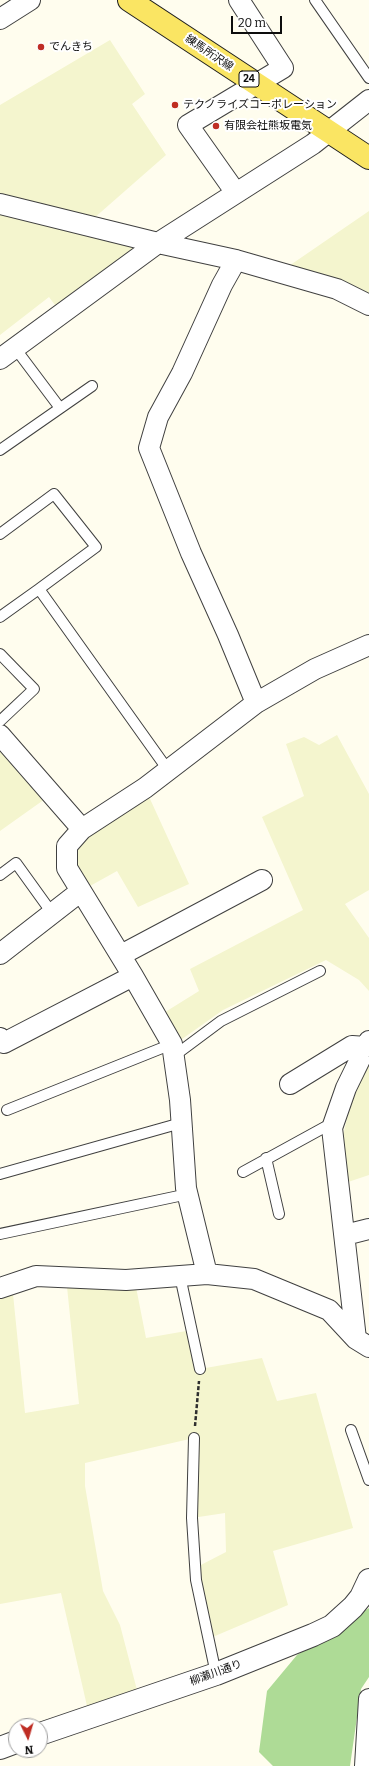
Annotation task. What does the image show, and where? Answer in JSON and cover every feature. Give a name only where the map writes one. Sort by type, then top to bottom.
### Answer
[{"type":"main road","name":"練馬所沢線","points":[[129,0],[369,158]]},
{"type":"street","points":[[0,19],[30,0]]},
{"type":"street","points":[[236,193],[188,126],[283,68],[239,0]]},
{"type":"street","points":[[7,354],[158,243],[329,132],[369,100]]},
{"type":"street","points":[[0,204],[158,243],[236,260],[337,289],[369,305]]},
{"type":"street","points":[[236,260],[222,285],[182,373],[158,417],[149,448],[191,553],[228,635],[256,703]]},
{"type":"street","points":[[207,1274],[188,1194],[180,1100],[173,1050],[121,955],[67,868],[67,846],[82,829],[145,788],[256,703],[315,669],[369,646]]},
{"type":"street","points":[[0,735],[82,829]]},
{"type":"street","points":[[121,955],[262,880]]},
{"type":"street","points":[[0,954],[81,891]]},
{"type":"street","points":[[1,1043],[133,976]]},
{"type":"street","points":[[290,1084],[352,1046],[367,1044]]},
{"type":"street","points":[[362,1343],[345,1235],[332,1128],[346,1088],[367,1044]]},
{"type":"street","points":[[345,1235],[369,1229]]},
{"type":"street","points":[[0,1288],[36,1276],[126,1280],[207,1274],[254,1279],[329,1310],[362,1343]]},
{"type":"street","name":"柳瀬川通り","points":[[48,1731],[216,1674],[296,1643],[332,1626],[353,1607],[361,1597],[369,1580]]},
{"type":"street","points":[[366,1753],[369,1699]]},
{"type":"lane","points":[[315,0],[369,78]]},
{"type":"lane","points":[[7,354],[60,408]]},
{"type":"lane","points":[[0,450],[92,386]]},
{"type":"lane","points":[[0,534],[54,494],[96,547],[0,617]]},
{"type":"lane","points":[[39,589],[168,770]]},
{"type":"lane","points":[[0,654],[34,689],[0,721]]},
{"type":"lane","points":[[0,875],[16,863],[52,914]]},
{"type":"lane","points":[[7,1110],[173,1050],[221,1021],[320,971]]},
{"type":"lane","points":[[0,1174],[181,1123]]},
{"type":"lane","points":[[243,1172],[324,1127],[332,1128]]},
{"type":"lane","points":[[266,1158],[279,1214]]},
{"type":"lane","points":[[0,1234],[188,1194]]},
{"type":"lane","points":[[180,1276],[200,1369]]},
{"type":"lane","points":[[351,1430],[369,1480]]},
{"type":"lane","points":[[194,1438],[192,1518],[196,1580],[216,1674]]},
{"type":"path","points":[[194,1438],[199,1398],[200,1369]]},
{"type":"green space","points":[[110,40],[145,94],[132,104],[166,155],[93,219],[0,197],[0,105]]},
{"type":"green space","points":[[0,209],[133,247],[134,254],[58,309],[49,297],[0,335]]},
{"type":"green space","points":[[369,211],[369,298],[286,268]]},
{"type":"green space","points":[[0,735],[52,794],[0,831]]},
{"type":"green space","points":[[337,735],[369,794],[369,890],[345,904],[369,938],[369,991],[359,980],[326,960],[223,1010],[175,1044],[162,1014],[199,991],[190,969],[303,910],[262,817],[304,796],[286,744],[304,737],[319,745]]},
{"type":"green space","points":[[145,788],[189,884],[138,907],[117,871],[81,891],[67,868],[82,829]]},
{"type":"green space","points":[[369,1063],[369,1175],[348,1182],[343,1135],[354,1090]]},
{"type":"green space","points":[[66,1277],[135,1282],[146,1338],[192,1330],[200,1369],[262,1358],[277,1401],[316,1393],[353,1528],[273,1551],[288,1605],[208,1639],[195,1568],[226,1552],[225,1513],[192,1518],[194,1438],[85,1463],[85,1486],[103,1591],[120,1625],[137,1690],[87,1706],[61,1593],[0,1604],[0,1288],[12,1284],[25,1413],[79,1404]]},
{"type":"green space","points":[[369,1608],[369,1677],[361,1689],[350,1766],[273,1766],[259,1752],[267,1691],[297,1655]]},
{"type":"place","name":"でんきち","points":[[41,47]]},
{"type":"place","name":"テクノライズコーポレーション","points":[[175,105]]},
{"type":"place","name":"有限会社熊坂電気","points":[[216,126]]}]
